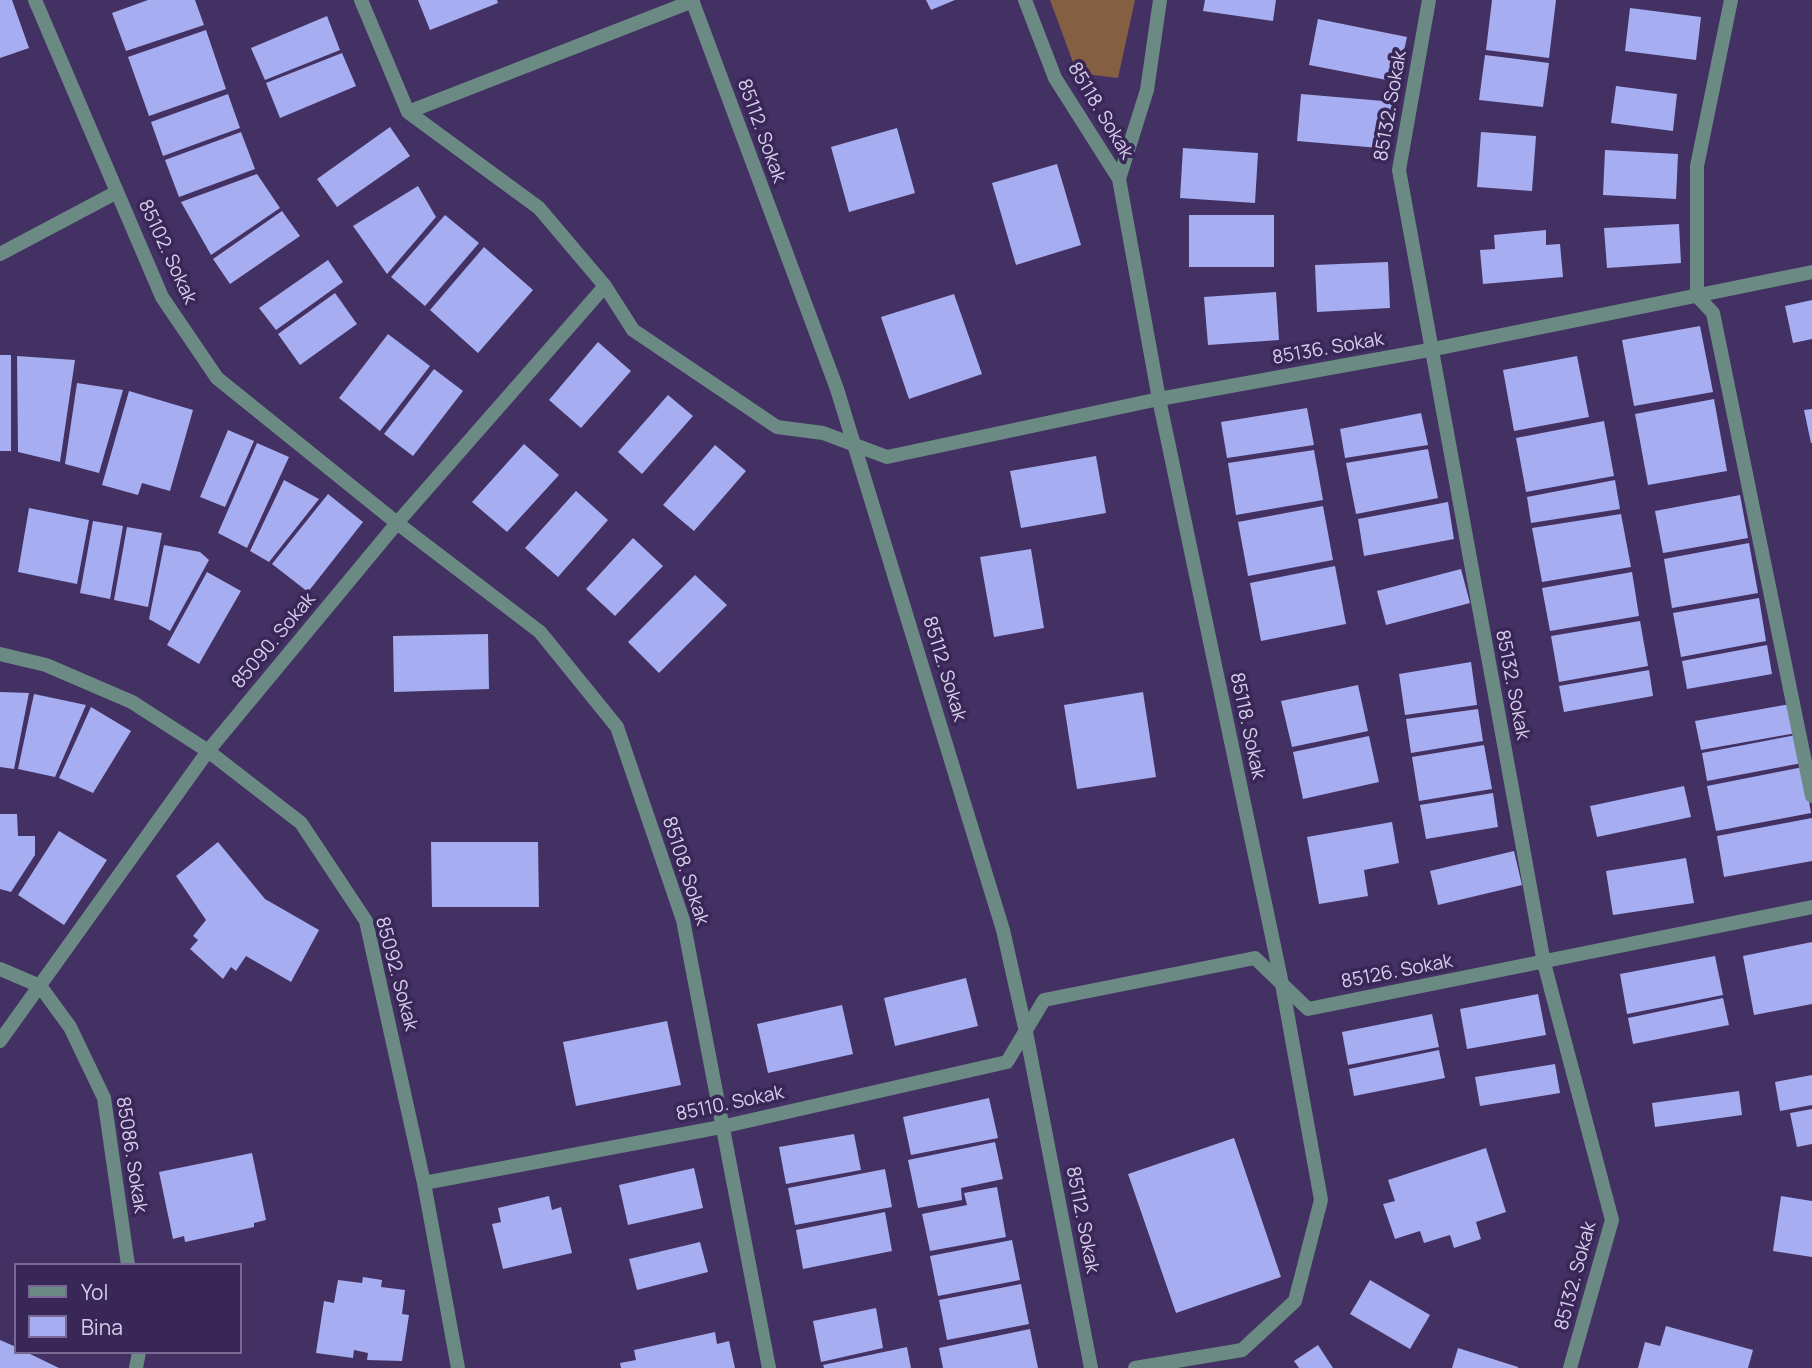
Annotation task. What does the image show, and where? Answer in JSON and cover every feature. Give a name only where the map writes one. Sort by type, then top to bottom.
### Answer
[{"type":"street","name":"85102. Sokak","points":[[36,0],[162,297],[216,378],[397,523]]},
{"type":"street","points":[[361,0],[408,112],[692,1]]},
{"type":"street","name":"85118. Sokak","points":[[1026,0],[1055,78],[1119,179],[1159,399],[1282,984],[1321,1200],[1295,1301],[1242,1350],[1135,1368]]},
{"type":"street","points":[[1119,179],[1147,90],[1160,0]]},
{"type":"street","name":"85132. Sokak","points":[[1429,0],[1399,170],[1429,350],[1544,962],[1612,1220],[1570,1368]]},
{"type":"street","points":[[1731,0],[1696,166],[1698,296],[1713,313],[1812,796]]},
{"type":"street","name":"85112. Sokak","points":[[692,1],[837,389],[1003,930],[1027,1032],[1091,1368]]},
{"type":"street","name":"85136. Sokak","points":[[408,112],[539,208],[605,286],[633,330],[777,427],[822,433],[853,442],[887,457],[1159,399],[1429,350],[1812,272]]},
{"type":"street","points":[[0,254],[117,192]]},
{"type":"street","name":"85090. Sokak","points":[[0,1041],[208,751],[397,523],[605,286]]},
{"type":"street","name":"85108. Sokak","points":[[397,523],[540,632],[617,727],[684,920],[721,1127],[769,1368]]},
{"type":"street","name":"85092. Sokak","points":[[0,654],[46,665],[132,702],[208,751],[301,823],[366,921],[424,1183],[458,1368]]},
{"type":"street","name":"85126. Sokak","points":[[1027,1032],[1044,1000],[1255,958],[1308,1009],[1812,907]]},
{"type":"street","points":[[0,969],[40,986]]},
{"type":"street","name":"85086. Sokak","points":[[40,986],[70,1027],[104,1098],[128,1263]]},
{"type":"street","name":"85110. Sokak","points":[[424,1183],[721,1127],[1007,1062],[1027,1032]]},
{"type":"shaded area","points":[[1050,0],[1135,0],[1118,78],[1077,73]]},
{"type":"building","points":[[0,0],[12,0],[29,48],[0,58]]},
{"type":"building","points":[[148,0],[195,0],[204,25],[126,51],[112,13]]},
{"type":"building","points":[[418,0],[497,0],[498,3],[430,30]]},
{"type":"building","points":[[926,0],[955,0],[931,10]]},
{"type":"building","points":[[1205,0],[1276,0],[1273,21],[1203,11]]},
{"type":"building","points":[[1492,0],[1556,0],[1549,58],[1486,50]]},
{"type":"building","points":[[1630,8],[1701,17],[1696,60],[1625,51]]},
{"type":"building","points":[[327,16],[340,50],[265,80],[251,48]]},
{"type":"building","points":[[1318,19],[1407,37],[1397,82],[1309,65]]},
{"type":"building","points":[[206,30],[226,89],[149,116],[128,57]]},
{"type":"building","points":[[342,53],[356,86],[280,118],[266,83]]},
{"type":"building","points":[[1485,55],[1549,63],[1543,107],[1479,100]]},
{"type":"building","points":[[1616,86],[1677,94],[1673,131],[1611,123]]},
{"type":"building","points":[[228,94],[240,128],[163,156],[151,122]]},
{"type":"building","points":[[1301,94],[1395,102],[1391,149],[1297,141]]},
{"type":"building","points":[[390,127],[410,156],[337,207],[317,179]]},
{"type":"building","points":[[897,128],[915,193],[849,212],[831,147]]},
{"type":"building","points":[[241,132],[255,169],[179,197],[165,160]]},
{"type":"building","points":[[1481,132],[1536,136],[1532,191],[1477,187]]},
{"type":"building","points":[[1183,148],[1258,153],[1255,203],[1180,198]]},
{"type":"building","points":[[1605,150],[1678,154],[1676,199],[1603,195]]},
{"type":"building","points":[[1057,164],[1081,245],[1016,265],[992,183]]},
{"type":"building","points":[[257,174],[280,208],[211,255],[181,202]]},
{"type":"building","points":[[418,186],[436,217],[387,274],[353,226]]},
{"type":"building","points":[[282,211],[300,236],[230,284],[213,259]]},
{"type":"building","points":[[445,215],[479,243],[425,306],[391,277]]},
{"type":"building","points":[[1189,215],[1274,215],[1274,267],[1189,267]]},
{"type":"building","points":[[1679,224],[1681,263],[1607,268],[1604,228]]},
{"type":"building","points":[[1546,230],[1546,245],[1560,244],[1563,277],[1483,284],[1480,250],[1495,249],[1494,235]]},
{"type":"building","points":[[484,247],[533,290],[478,353],[430,310]]},
{"type":"building","points":[[328,260],[343,282],[276,330],[259,308]]},
{"type":"building","points":[[1388,262],[1390,308],[1317,312],[1315,265]]},
{"type":"building","points":[[1276,292],[1279,340],[1208,345],[1204,297]]},
{"type":"building","points":[[335,293],[357,324],[300,365],[278,334]]},
{"type":"building","points":[[954,294],[982,374],[909,399],[881,317]]},
{"type":"building","points":[[1812,300],[1812,339],[1793,343],[1785,306]]},
{"type":"building","points":[[1700,326],[1713,392],[1634,406],[1622,340]]},
{"type":"building","points":[[388,334],[430,366],[380,431],[339,398]]},
{"type":"building","points":[[598,342],[631,371],[581,428],[549,400]]},
{"type":"building","points":[[0,355],[11,355],[11,451],[0,451]]},
{"type":"building","points":[[17,356],[75,360],[60,462],[18,452]]},
{"type":"building","points":[[1577,356],[1589,417],[1514,431],[1503,370]]},
{"type":"building","points":[[434,369],[463,391],[413,456],[384,434]]},
{"type":"building","points":[[77,383],[123,390],[99,473],[65,464]]},
{"type":"building","points":[[129,391],[193,410],[170,491],[142,483],[138,495],[102,485]]},
{"type":"building","points":[[668,395],[693,416],[642,474],[618,452]]},
{"type":"building","points":[[1714,399],[1727,471],[1648,485],[1635,414]]},
{"type":"building","points":[[1307,408],[1314,445],[1227,458],[1221,422]]},
{"type":"building","points":[[1812,409],[1812,443],[1811,443],[1804,410]]},
{"type":"building","points":[[1421,413],[1428,445],[1345,458],[1340,429]]},
{"type":"building","points":[[1604,421],[1614,476],[1526,492],[1516,438]]},
{"type":"building","points":[[228,430],[254,441],[225,507],[200,497]]},
{"type":"building","points":[[257,443],[289,457],[247,548],[218,533]]},
{"type":"building","points":[[524,444],[559,475],[507,532],[472,502]]},
{"type":"building","points":[[715,445],[746,471],[694,531],[663,505]]},
{"type":"building","points":[[1428,449],[1438,498],[1356,514],[1346,463]]},
{"type":"building","points":[[1314,450],[1323,500],[1236,515],[1228,463]]},
{"type":"building","points":[[1096,456],[1106,513],[1021,528],[1010,471]]},
{"type":"building","points":[[284,480],[319,499],[269,562],[250,551]]},
{"type":"building","points":[[1615,480],[1620,509],[1531,523],[1527,497]]},
{"type":"building","points":[[576,491],[608,520],[558,577],[525,548]]},
{"type":"building","points":[[328,494],[363,522],[308,592],[272,564]]},
{"type":"building","points":[[1740,495],[1748,538],[1663,553],[1655,511]]},
{"type":"building","points":[[1448,502],[1454,539],[1364,556],[1358,519]]},
{"type":"building","points":[[1323,506],[1333,560],[1248,576],[1238,522]]},
{"type":"building","points":[[29,508],[89,520],[77,584],[18,572]]},
{"type":"building","points":[[1621,514],[1631,567],[1542,582],[1532,528]]},
{"type":"building","points":[[93,521],[123,526],[110,599],[80,593]]},
{"type":"building","points":[[127,527],[162,533],[148,607],[114,600]]},
{"type":"building","points":[[633,538],[663,566],[615,616],[586,589]]},
{"type":"building","points":[[1749,543],[1758,593],[1672,608],[1664,559]]},
{"type":"building","points":[[164,545],[200,552],[209,560],[170,631],[149,619]]},
{"type":"building","points":[[1031,549],[1044,628],[994,637],[980,557]]},
{"type":"building","points":[[1335,566],[1346,624],[1261,641],[1250,583]]},
{"type":"building","points":[[1461,569],[1470,603],[1386,625],[1377,591]]},
{"type":"building","points":[[207,572],[241,591],[199,664],[167,645]]},
{"type":"building","points":[[1632,572],[1639,616],[1550,631],[1542,588]]},
{"type":"building","points":[[695,575],[727,605],[659,673],[628,642]]},
{"type":"building","points":[[1759,598],[1766,641],[1681,657],[1673,613]]},
{"type":"building","points":[[1640,621],[1648,666],[1559,682],[1551,636]]},
{"type":"building","points":[[488,634],[489,689],[394,692],[393,636]]},
{"type":"building","points":[[1767,645],[1772,674],[1687,689],[1682,661]]},
{"type":"building","points":[[1471,662],[1477,705],[1405,715],[1399,674]]},
{"type":"building","points":[[1649,670],[1653,696],[1564,712],[1559,686]]},
{"type":"building","points":[[1358,685],[1368,731],[1292,747],[1281,701]]},
{"type":"building","points":[[0,692],[29,693],[14,769],[0,767]]},
{"type":"building","points":[[1143,692],[1156,777],[1077,789],[1064,705]]},
{"type":"building","points":[[34,694],[86,705],[55,777],[18,769]]},
{"type":"building","points":[[1790,704],[1796,733],[1701,750],[1695,721]]},
{"type":"building","points":[[91,707],[131,731],[93,793],[59,778]]},
{"type":"building","points":[[1478,709],[1483,741],[1411,753],[1406,719]]},
{"type":"building","points":[[1796,735],[1802,763],[1707,781],[1702,753]]},
{"type":"building","points":[[1369,736],[1379,782],[1303,799],[1293,752]]},
{"type":"building","points":[[1484,745],[1492,789],[1419,801],[1412,757]]},
{"type":"building","points":[[1803,767],[1811,813],[1716,831],[1707,786]]},
{"type":"building","points":[[1684,786],[1691,817],[1597,837],[1590,806]]},
{"type":"building","points":[[1493,793],[1498,827],[1426,839],[1420,805]]},
{"type":"building","points":[[0,814],[17,814],[18,836],[35,836],[35,855],[11,892],[0,889]]},
{"type":"building","points":[[1812,818],[1812,861],[1724,877],[1717,836]]},
{"type":"building","points":[[1392,822],[1399,863],[1364,870],[1368,896],[1319,904],[1307,837]]},
{"type":"building","points":[[59,831],[107,860],[64,925],[18,895]]},
{"type":"building","points":[[218,842],[265,899],[319,930],[291,982],[246,956],[236,971],[231,967],[223,979],[190,949],[198,940],[193,936],[206,920],[176,876]]},
{"type":"building","points":[[431,842],[538,842],[539,907],[432,907]]},
{"type":"building","points":[[1514,851],[1522,885],[1438,905],[1430,871]]},
{"type":"building","points":[[1686,858],[1694,903],[1613,915],[1606,871]]},
{"type":"building","points":[[1812,942],[1812,1004],[1754,1015],[1743,956]]},
{"type":"building","points":[[1715,956],[1723,995],[1627,1014],[1620,974]]},
{"type":"building","points":[[966,978],[978,1026],[895,1046],[884,998]]},
{"type":"building","points":[[1538,994],[1546,1035],[1467,1049],[1460,1009]]},
{"type":"building","points":[[1723,998],[1729,1025],[1633,1044],[1628,1018]]},
{"type":"building","points":[[842,1005],[853,1054],[768,1073],[757,1024]]},
{"type":"building","points":[[1432,1014],[1439,1047],[1348,1065],[1342,1032]]},
{"type":"building","points":[[667,1021],[681,1085],[576,1106],[563,1042]]},
{"type":"building","points":[[1439,1050],[1445,1078],[1354,1096],[1349,1069]]},
{"type":"building","points":[[1555,1064],[1560,1093],[1480,1106],[1475,1077]]},
{"type":"building","points":[[1812,1075],[1812,1105],[1780,1111],[1775,1082]]},
{"type":"building","points":[[1739,1091],[1742,1115],[1655,1127],[1652,1103]]},
{"type":"building","points":[[989,1098],[998,1138],[911,1155],[903,1117]]},
{"type":"building","points":[[1812,1109],[1812,1144],[1797,1147],[1790,1113]]},
{"type":"building","points":[[854,1134],[861,1170],[786,1184],[779,1147]]},
{"type":"building","points":[[1234,1138],[1281,1277],[1176,1313],[1128,1174]]},
{"type":"building","points":[[995,1142],[1003,1179],[961,1188],[962,1200],[918,1208],[908,1160]]},
{"type":"building","points":[[1486,1148],[1506,1212],[1476,1222],[1481,1239],[1454,1248],[1450,1235],[1424,1243],[1420,1231],[1395,1239],[1383,1204],[1395,1201],[1388,1180]]},
{"type":"building","points":[[252,1153],[266,1220],[254,1223],[254,1227],[185,1242],[184,1236],[173,1239],[159,1172]]},
{"type":"building","points":[[694,1168],[703,1208],[628,1225],[619,1185]]},
{"type":"building","points":[[885,1169],[892,1207],[795,1225],[788,1188]]},
{"type":"building","points":[[997,1187],[1006,1237],[930,1251],[922,1214],[967,1205],[964,1193]]},
{"type":"building","points":[[549,1196],[552,1210],[561,1207],[572,1253],[503,1269],[492,1224],[501,1222],[498,1208]]},
{"type":"building","points":[[1781,1196],[1812,1201],[1812,1257],[1773,1251]]},
{"type":"building","points":[[885,1212],[892,1251],[803,1269],[796,1230]]},
{"type":"building","points":[[1012,1240],[1020,1280],[938,1296],[930,1256]]},
{"type":"building","points":[[700,1242],[708,1272],[637,1290],[629,1259]]},
{"type":"building","points":[[363,1277],[382,1280],[381,1287],[405,1290],[402,1314],[409,1315],[402,1361],[367,1360],[368,1353],[354,1350],[353,1358],[316,1353],[324,1301],[334,1303],[338,1280],[362,1283]]},
{"type":"building","points":[[1370,1280],[1430,1315],[1410,1349],[1350,1314]]},
{"type":"building","points":[[1021,1284],[1029,1324],[947,1340],[939,1300]]},
{"type":"building","points":[[876,1308],[883,1348],[821,1362],[813,1321]]},
{"type":"building","points":[[1666,1326],[1753,1350],[1748,1368],[1638,1368],[1645,1342],[1660,1346]]},
{"type":"building","points":[[1030,1329],[1038,1368],[943,1368],[939,1348]]},
{"type":"building","points":[[715,1332],[717,1344],[729,1341],[735,1368],[621,1368],[620,1363],[636,1360],[634,1350]]},
{"type":"building","points":[[0,1340],[14,1346],[14,1354],[30,1354],[59,1368],[0,1368]]},
{"type":"building","points":[[1318,1345],[1333,1368],[1299,1368],[1294,1361]]},
{"type":"building","points":[[907,1347],[911,1368],[824,1368],[823,1365]]},
{"type":"building","points":[[1458,1348],[1518,1367],[1518,1368],[1452,1368]]}]
